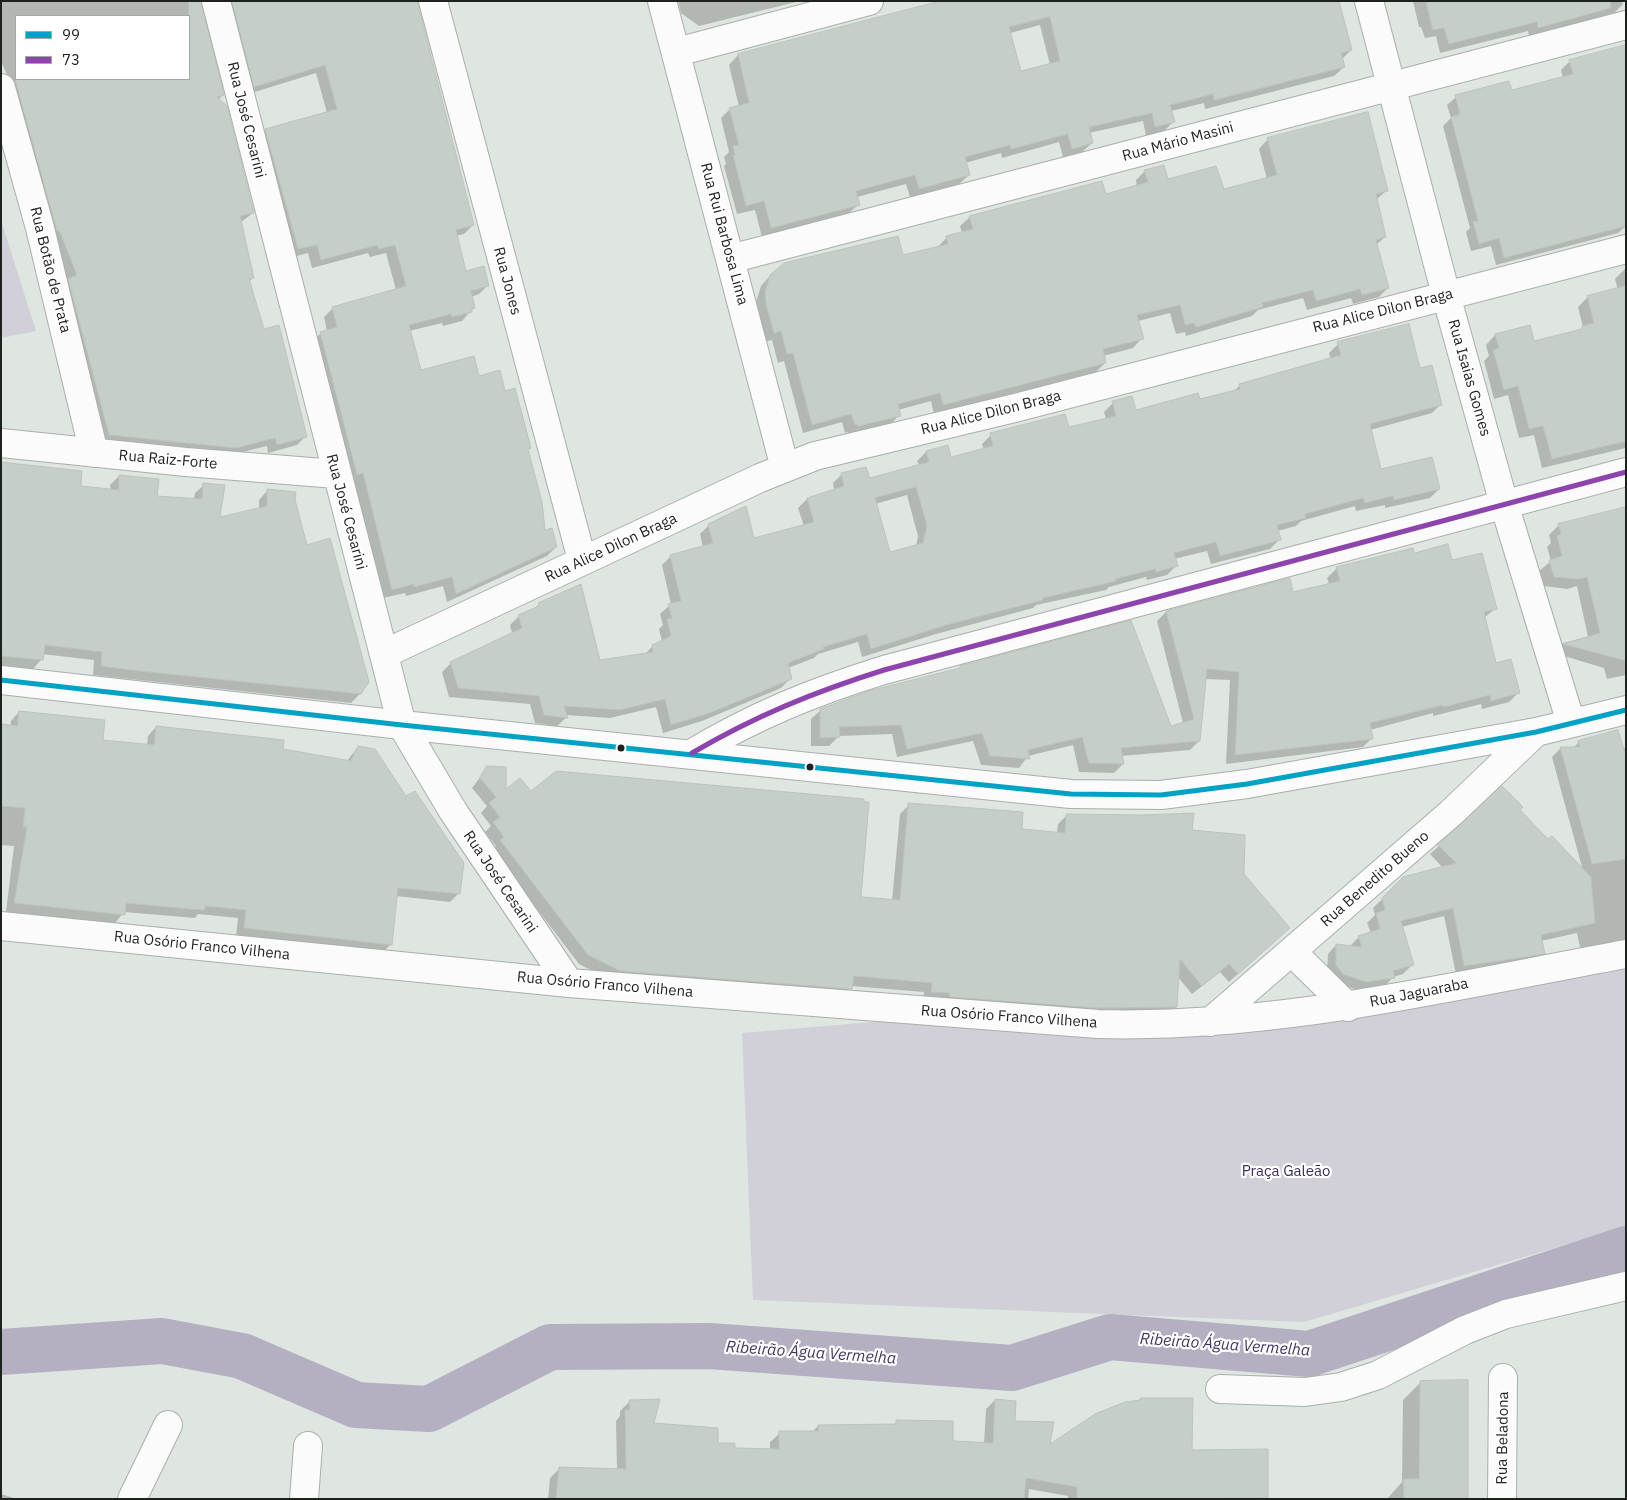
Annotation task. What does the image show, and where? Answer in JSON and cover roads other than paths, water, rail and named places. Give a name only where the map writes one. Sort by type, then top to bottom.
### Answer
[{"type":"street","name":"Rua José Cesarini","points":[[216,1],[402,725],[453,811],[569,983]]},
{"type":"street","name":"Rua Jones","points":[[433,1],[582,560]]},
{"type":"street","name":"Rua Rui Barbosa Lima","points":[[662,1],[677,52],[785,468]]},
{"type":"street","points":[[677,52],[869,1]]},
{"type":"street","name":"Rua Isaias Gomes","points":[[1369,1],[1446,295],[1504,504],[1571,723]]},
{"type":"street","name":"Rua Mário Masini","points":[[730,259],[1626,25]]},
{"type":"street","name":"Rua Botão de Prata","points":[[1,88],[40,228],[94,453]]},
{"type":"street","name":"Rua Alice Dilon Braga","points":[[384,654],[582,560],[815,456],[1014,408],[1626,249]]},
{"type":"street","name":"Rua Raiz-Forte","points":[[1,443],[336,474]]},
{"type":"street","points":[[691,754],[746,722],[768,712],[826,688],[884,670],[1626,472]]},
{"type":"street","points":[[1,680],[402,725],[1071,794],[1161,794],[1247,784],[1536,732],[1626,710]]},
{"type":"street","name":"Rua Benedito Bueno","points":[[1210,1022],[1450,814],[1536,732]]},
{"type":"street","name":"Rua Osório Franco Vilhena","points":[[1,926],[569,983],[1098,1024],[1153,1026],[1210,1022]]},
{"type":"street","points":[[1292,952],[1348,1007]]},
{"type":"street","name":"Rua Jaguaraba","points":[[1210,1022],[1348,1007],[1626,954]]},
{"type":"street","points":[[1220,1389],[1305,1392],[1341,1387],[1378,1375],[1465,1330],[1506,1314],[1626,1286]]},
{"type":"street","name":"Rua Beladona","points":[[1502,1499],[1503,1378]]},
{"type":"street","points":[[132,1499],[168,1425]]},
{"type":"street","points":[[304,1499],[308,1446]]},
{"type":"waterway","name":"Ribeirão Água Vermelha","points":[[1,1352],[162,1341],[242,1356],[356,1405],[429,1409],[550,1347],[709,1346],[1012,1368],[1110,1337],[1309,1354],[1626,1249]]},
{"type":"park label","name":"Praça Galeão","points":[[1286,1172]]}]
